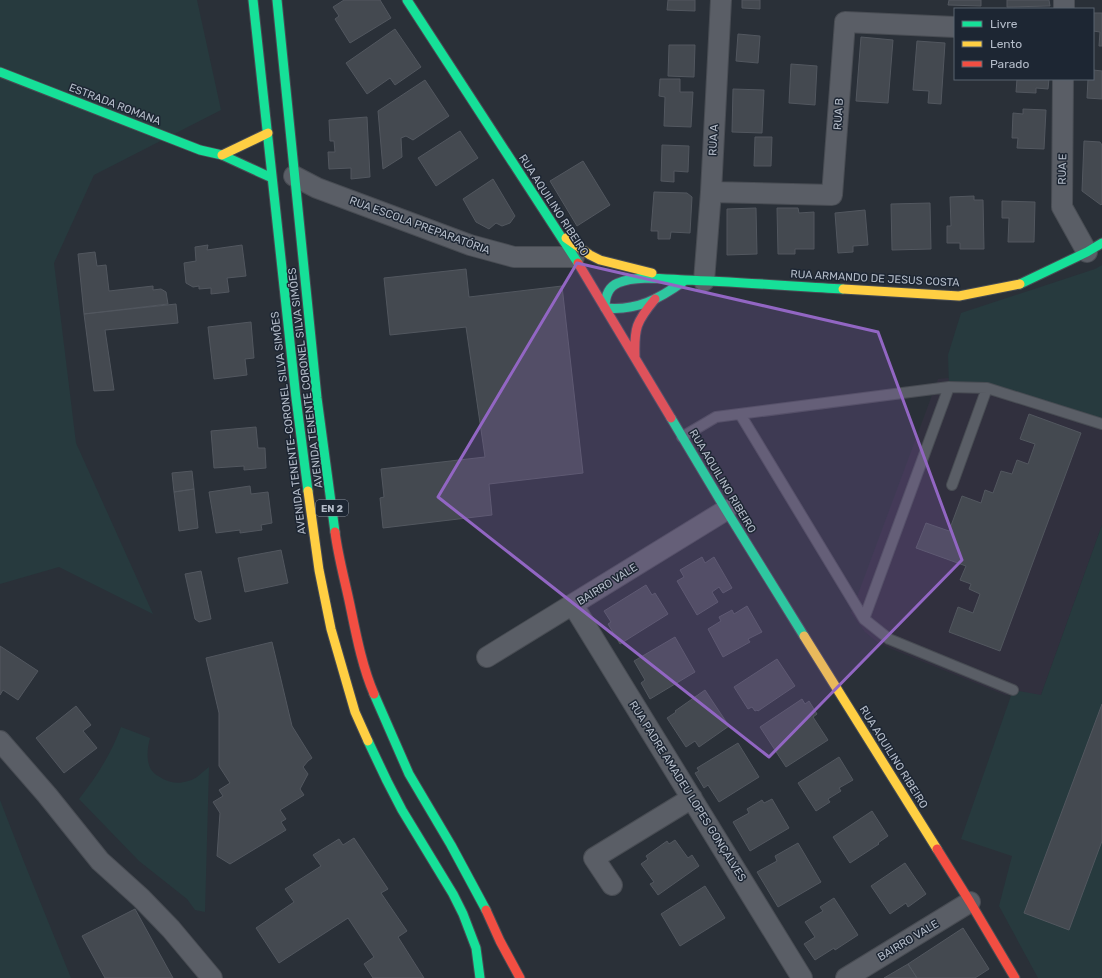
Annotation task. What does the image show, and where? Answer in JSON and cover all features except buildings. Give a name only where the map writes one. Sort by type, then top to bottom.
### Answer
[{"type":"street","name":"AVENIDA TENENTE-CORONEL SILVA SIMÕES","points":[[254,0],[296,398],[322,592],[331,629],[356,712],[387,781],[402,810],[453,894],[463,914],[476,948],[480,978]]},
{"type":"street","name":"AVENIDA TENENTE CORONEL SILVA SIMÕES","points":[[277,0],[317,398],[337,546],[354,624],[372,689],[409,774],[459,858],[520,978]]},
{"type":"street","name":"RUA AQUILINO RIBEIRO","points":[[407,0],[558,231],[726,510],[970,902],[1014,978]]},
{"type":"street","name":"RUA A","points":[[704,281],[721,0]]},
{"type":"street","name":"RUA B","points":[[710,192],[832,196],[845,22],[954,27]]},
{"type":"street","name":"ESTRADA ROMANA","points":[[0,72],[200,150],[222,155],[272,178]]},
{"type":"street","name":"RUA E","points":[[1064,80],[1062,207],[1095,247]]},
{"type":"street","points":[[222,155],[268,133]]},
{"type":"street","name":"RUA ESCOLA PREPARATÓRIA","points":[[294,176],[317,188],[470,245],[514,257],[574,257]]},
{"type":"street","points":[[558,231],[590,255],[600,260],[684,281]]},
{"type":"street","name":"RUA ARMANDO DE JESUS COSTA","points":[[684,281],[959,296],[1018,285],[1095,247]]},
{"type":"street","points":[[633,278],[684,281],[655,299],[639,306],[619,309],[605,308],[607,293],[617,283],[633,278]]},
{"type":"street","points":[[635,357],[634,338],[639,319],[655,299]]},
{"type":"street","name":"BAIRRO VALE","points":[[487,657],[726,510]]},
{"type":"street","name":"RUA PADRE AMADEU LOPES GONÇALVES","points":[[573,605],[802,978]]},
{"type":"street","points":[[0,741],[100,861],[141,898],[172,929],[212,978]]},
{"type":"street","points":[[612,885],[594,858],[692,798]]},
{"type":"street","name":"BAIRRO VALE","points":[[846,978],[970,902]]},
{"type":"lane","points":[[682,437],[716,418],[949,387],[987,388],[1102,424]]},
{"type":"lane","points":[[864,619],[949,387]]},
{"type":"lane","points":[[952,485],[987,388]]},
{"type":"lane","points":[[740,414],[864,619],[889,639],[1013,690]]},
{"type":"highlighted area","points":[[577,263],[878,332],[962,560],[769,757],[438,497]]},
{"type":"shaded area","points":[[959,377],[1102,419],[1102,525],[1041,695],[1005,695],[889,648],[877,642],[865,632],[851,613],[938,379]]},
{"type":"green space","points":[[0,0],[197,0],[221,110],[94,175],[54,263],[76,443],[153,614],[59,567],[0,584]]},
{"type":"green space","points":[[1102,265],[1102,424],[987,388],[949,387],[948,355],[961,313],[1095,269]]},
{"type":"green space","points":[[1102,525],[1102,978],[1038,978],[999,906],[1012,856],[961,839],[1013,690],[1041,695]]},
{"type":"green space","points":[[121,727],[150,738],[148,747],[148,762],[152,771],[163,779],[175,783],[181,783],[191,780],[209,767],[205,912],[195,910],[187,899],[139,861],[79,799],[103,764]]},
{"type":"green space","points":[[0,800],[24,862],[71,978],[0,978]]},
{"type":"traffic: fast","points":[[253,0],[296,398],[308,491]]},
{"type":"traffic: fast","points":[[277,0],[317,398],[335,532]]},
{"type":"traffic: fast","points":[[407,0],[578,263]]},
{"type":"traffic: fast","points":[[0,72],[200,150],[222,155],[272,178]]},
{"type":"traffic: fast","points":[[1020,284],[1087,252],[1102,243]]},
{"type":"traffic: fast","points":[[605,308],[608,293],[612,287],[618,283],[642,278],[843,289]]},
{"type":"traffic: fast","points":[[605,308],[627,308],[637,306],[666,293],[684,281]]},
{"type":"traffic: fast","points":[[671,418],[804,636]]},
{"type":"traffic: fast","points":[[374,694],[409,774],[451,845],[486,910]]},
{"type":"traffic: fast","points":[[368,741],[402,810],[453,894],[463,914],[476,948],[480,978]]},
{"type":"traffic: slow","points":[[222,155],[268,133]]},
{"type":"traffic: slow","points":[[566,238],[590,255],[600,260],[652,273]]},
{"type":"traffic: slow","points":[[843,289],[959,296],[1020,284]]},
{"type":"traffic: slow","points":[[308,491],[319,570],[331,629],[355,712],[368,741]]},
{"type":"traffic: slow","points":[[804,636],[937,849]]},
{"type":"traffic: jam","points":[[578,263],[671,418]]},
{"type":"traffic: jam","points":[[635,357],[635,339],[640,320],[655,299]]},
{"type":"traffic: jam","points":[[335,532],[360,650],[374,694]]},
{"type":"traffic: jam","points":[[937,849],[1015,978]]},
{"type":"traffic: jam","points":[[486,910],[500,941],[520,978]]}]
